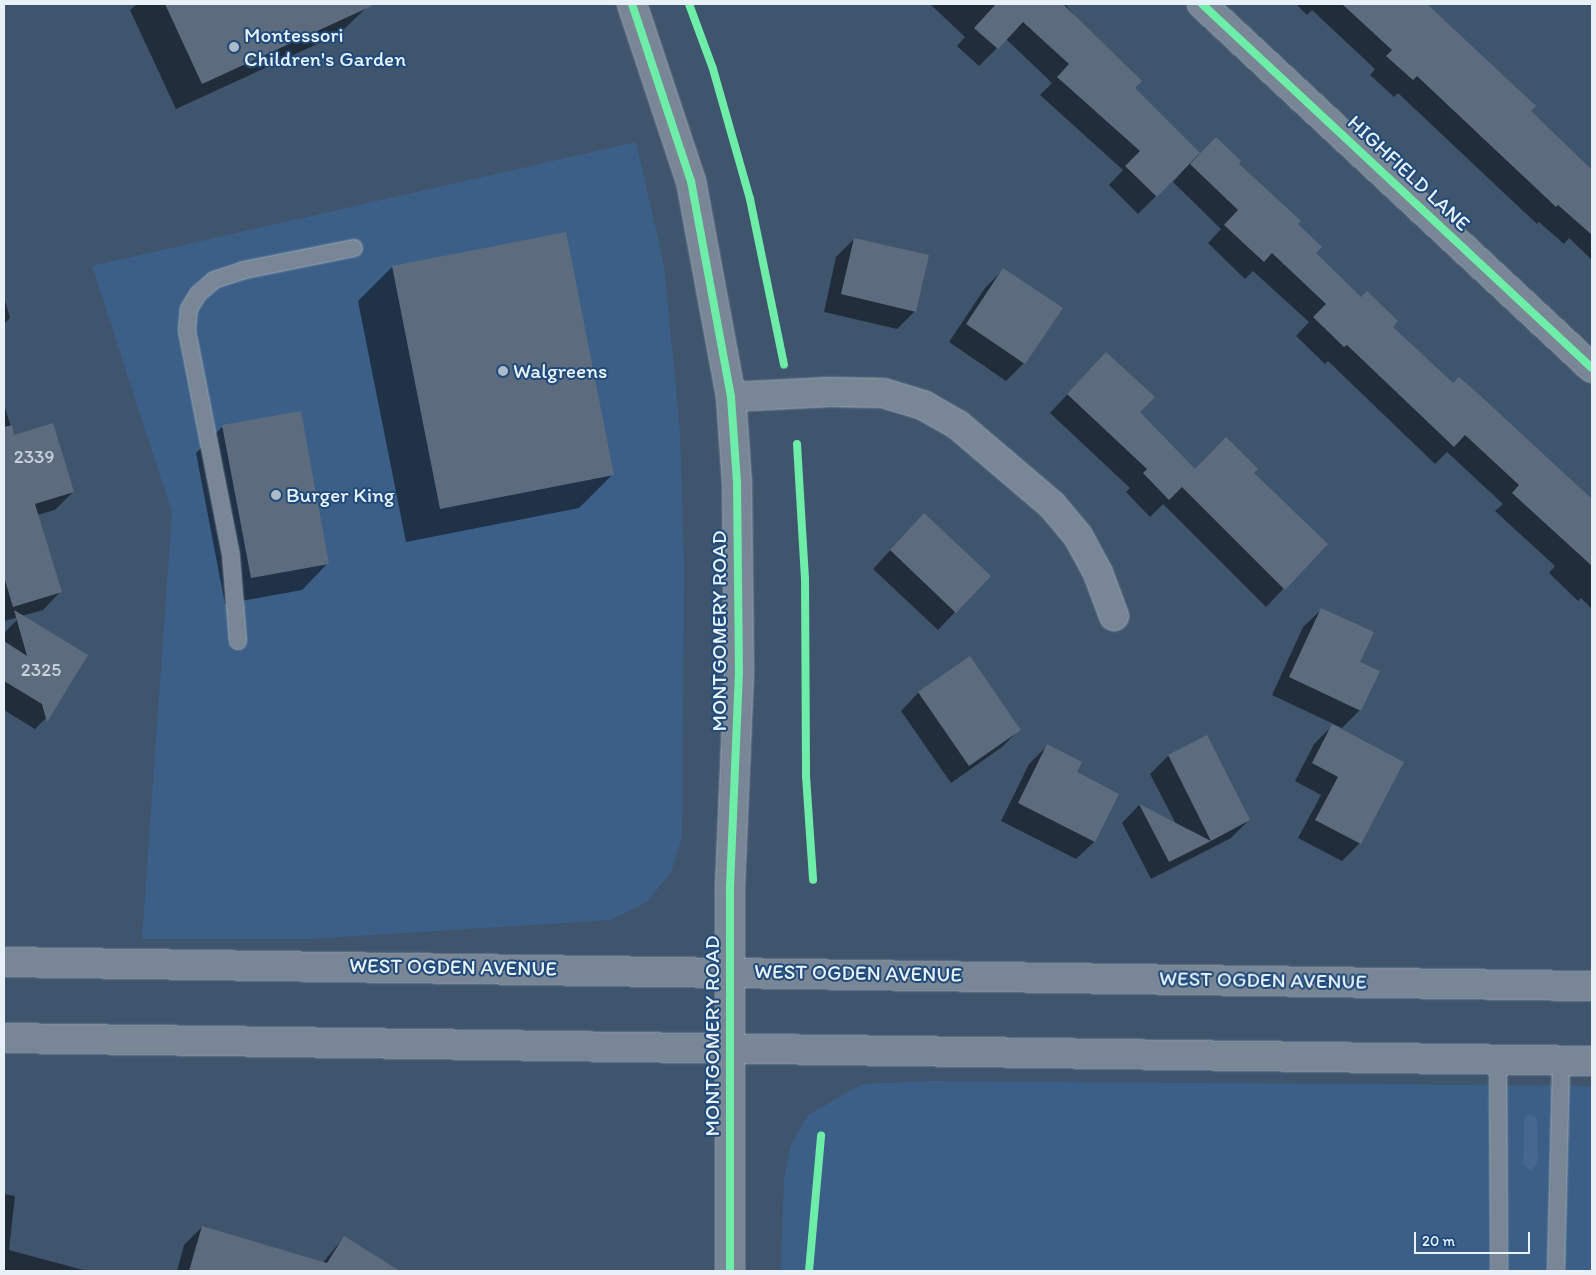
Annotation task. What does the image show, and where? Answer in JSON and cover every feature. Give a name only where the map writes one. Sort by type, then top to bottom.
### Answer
[{"type":"main road","name":"MONTGOMERY ROAD","points":[[632,4],[690,181],[731,397],[738,482],[739,672],[730,971],[730,1271]]},
{"type":"main road","name":"HIGHFIELD LANE","points":[[1202,4],[1592,368]]},
{"type":"main road","points":[[731,397],[829,392],[882,393],[923,405],[958,425],[1052,505],[1078,536],[1094,565],[1114,616]]},
{"type":"main road","name":"WEST OGDEN AVENUE","points":[[4,962],[730,971],[1592,986]]},
{"type":"main road","points":[[4,1038],[1592,1061]]},
{"type":"lane","points":[[238,641],[231,555],[187,330],[189,309],[198,294],[214,280],[244,270],[354,248]]},
{"type":"lane","points":[[1556,1271],[1561,1060]]},
{"type":"lane","points":[[1498,1061],[1499,1271]]},
{"type":"shaded area","points":[[636,142],[664,265],[680,432],[684,568],[682,837],[671,872],[647,902],[610,920],[308,939],[142,939],[172,512],[92,266]]},
{"type":"shaded area","points":[[933,1081],[1592,1086],[1592,1271],[781,1271],[784,1178],[791,1145],[808,1115],[862,1084]]},
{"type":"shaded area","points":[[1529,1114],[1536,1118],[1537,1123],[1538,1163],[1531,1171],[1523,1164],[1524,1119]]},
{"type":"building","name":"Montessori Children's Garden","points":[[165,4],[376,4],[202,84]]},
{"type":"building","points":[[996,4],[1063,4],[1142,81],[1135,88],[1200,153],[1157,197],[1125,166],[1140,151],[1057,77],[1069,64],[1023,22],[998,49],[974,28]]},
{"type":"building","points":[[1342,4],[1427,4],[1536,106],[1531,111],[1592,170],[1592,235],[1558,205],[1556,207],[1417,76],[1413,80],[1386,56],[1392,50]]},
{"type":"building","points":[[1216,137],[1241,161],[1239,164],[1301,221],[1298,224],[1322,247],[1316,253],[1361,297],[1367,291],[1398,321],[1393,327],[1453,383],[1459,377],[1592,499],[1592,566],[1512,493],[1519,485],[1465,435],[1454,447],[1347,345],[1344,347],[1313,317],[1326,304],[1272,253],[1264,262],[1224,225],[1238,210],[1190,164]]},
{"type":"building","name":"Walgreens","points":[[566,232],[614,475],[440,509],[392,266]]},
{"type":"building","points":[[854,238],[929,255],[916,312],[841,294]]},
{"type":"building","points":[[1003,268],[1063,308],[1025,364],[966,324]]},
{"type":"building","points":[[1106,352],[1155,397],[1140,412],[1195,469],[1226,437],[1258,469],[1254,473],[1328,544],[1285,590],[1182,487],[1169,500],[1143,473],[1147,469],[1067,394]]},
{"type":"building","name":"Burger King","points":[[301,411],[329,564],[251,578],[222,425]]},
{"type":"building","points":[[53,423],[74,492],[35,504],[62,592],[13,607],[4,577],[4,427],[12,425],[14,435]]},
{"type":"building","points":[[924,513],[991,576],[956,613],[890,550]]},
{"type":"building","points":[[1321,608],[1374,632],[1360,662],[1380,671],[1361,711],[1289,677]]},
{"type":"building","points":[[14,610],[88,655],[47,722],[42,704],[4,681],[4,641],[27,656]]},
{"type":"building","points":[[970,656],[1021,730],[969,766],[918,692]]},
{"type":"building","points":[[1332,724],[1404,762],[1361,844],[1315,820],[1338,777],[1312,763]]},
{"type":"building","points":[[1207,735],[1250,820],[1211,841],[1168,755]]},
{"type":"building","points":[[1047,744],[1082,762],[1077,772],[1119,794],[1095,842],[1018,803]]},
{"type":"building","points":[[1139,804],[1211,841],[1169,862]]},
{"type":"building","points":[[202,1226],[327,1263],[344,1236],[400,1271],[189,1271]]},
{"type":"cycle path","points":[[632,4],[691,181],[731,397],[737,482],[739,672],[730,889],[730,1271]]},
{"type":"cycle path","points":[[689,4],[713,69],[750,199],[784,365]]},
{"type":"cycle path","points":[[1202,4],[1592,368]]},
{"type":"cycle path","points":[[797,444],[805,578],[806,776],[813,880]]},
{"type":"cycle path","points":[[809,1271],[821,1136]]},
{"type":"place","name":"Montessori Children's Garden","points":[[234,47]]},
{"type":"place","name":"Walgreens","points":[[503,371]]},
{"type":"place","name":"Burger King","points":[[276,495]]}]
